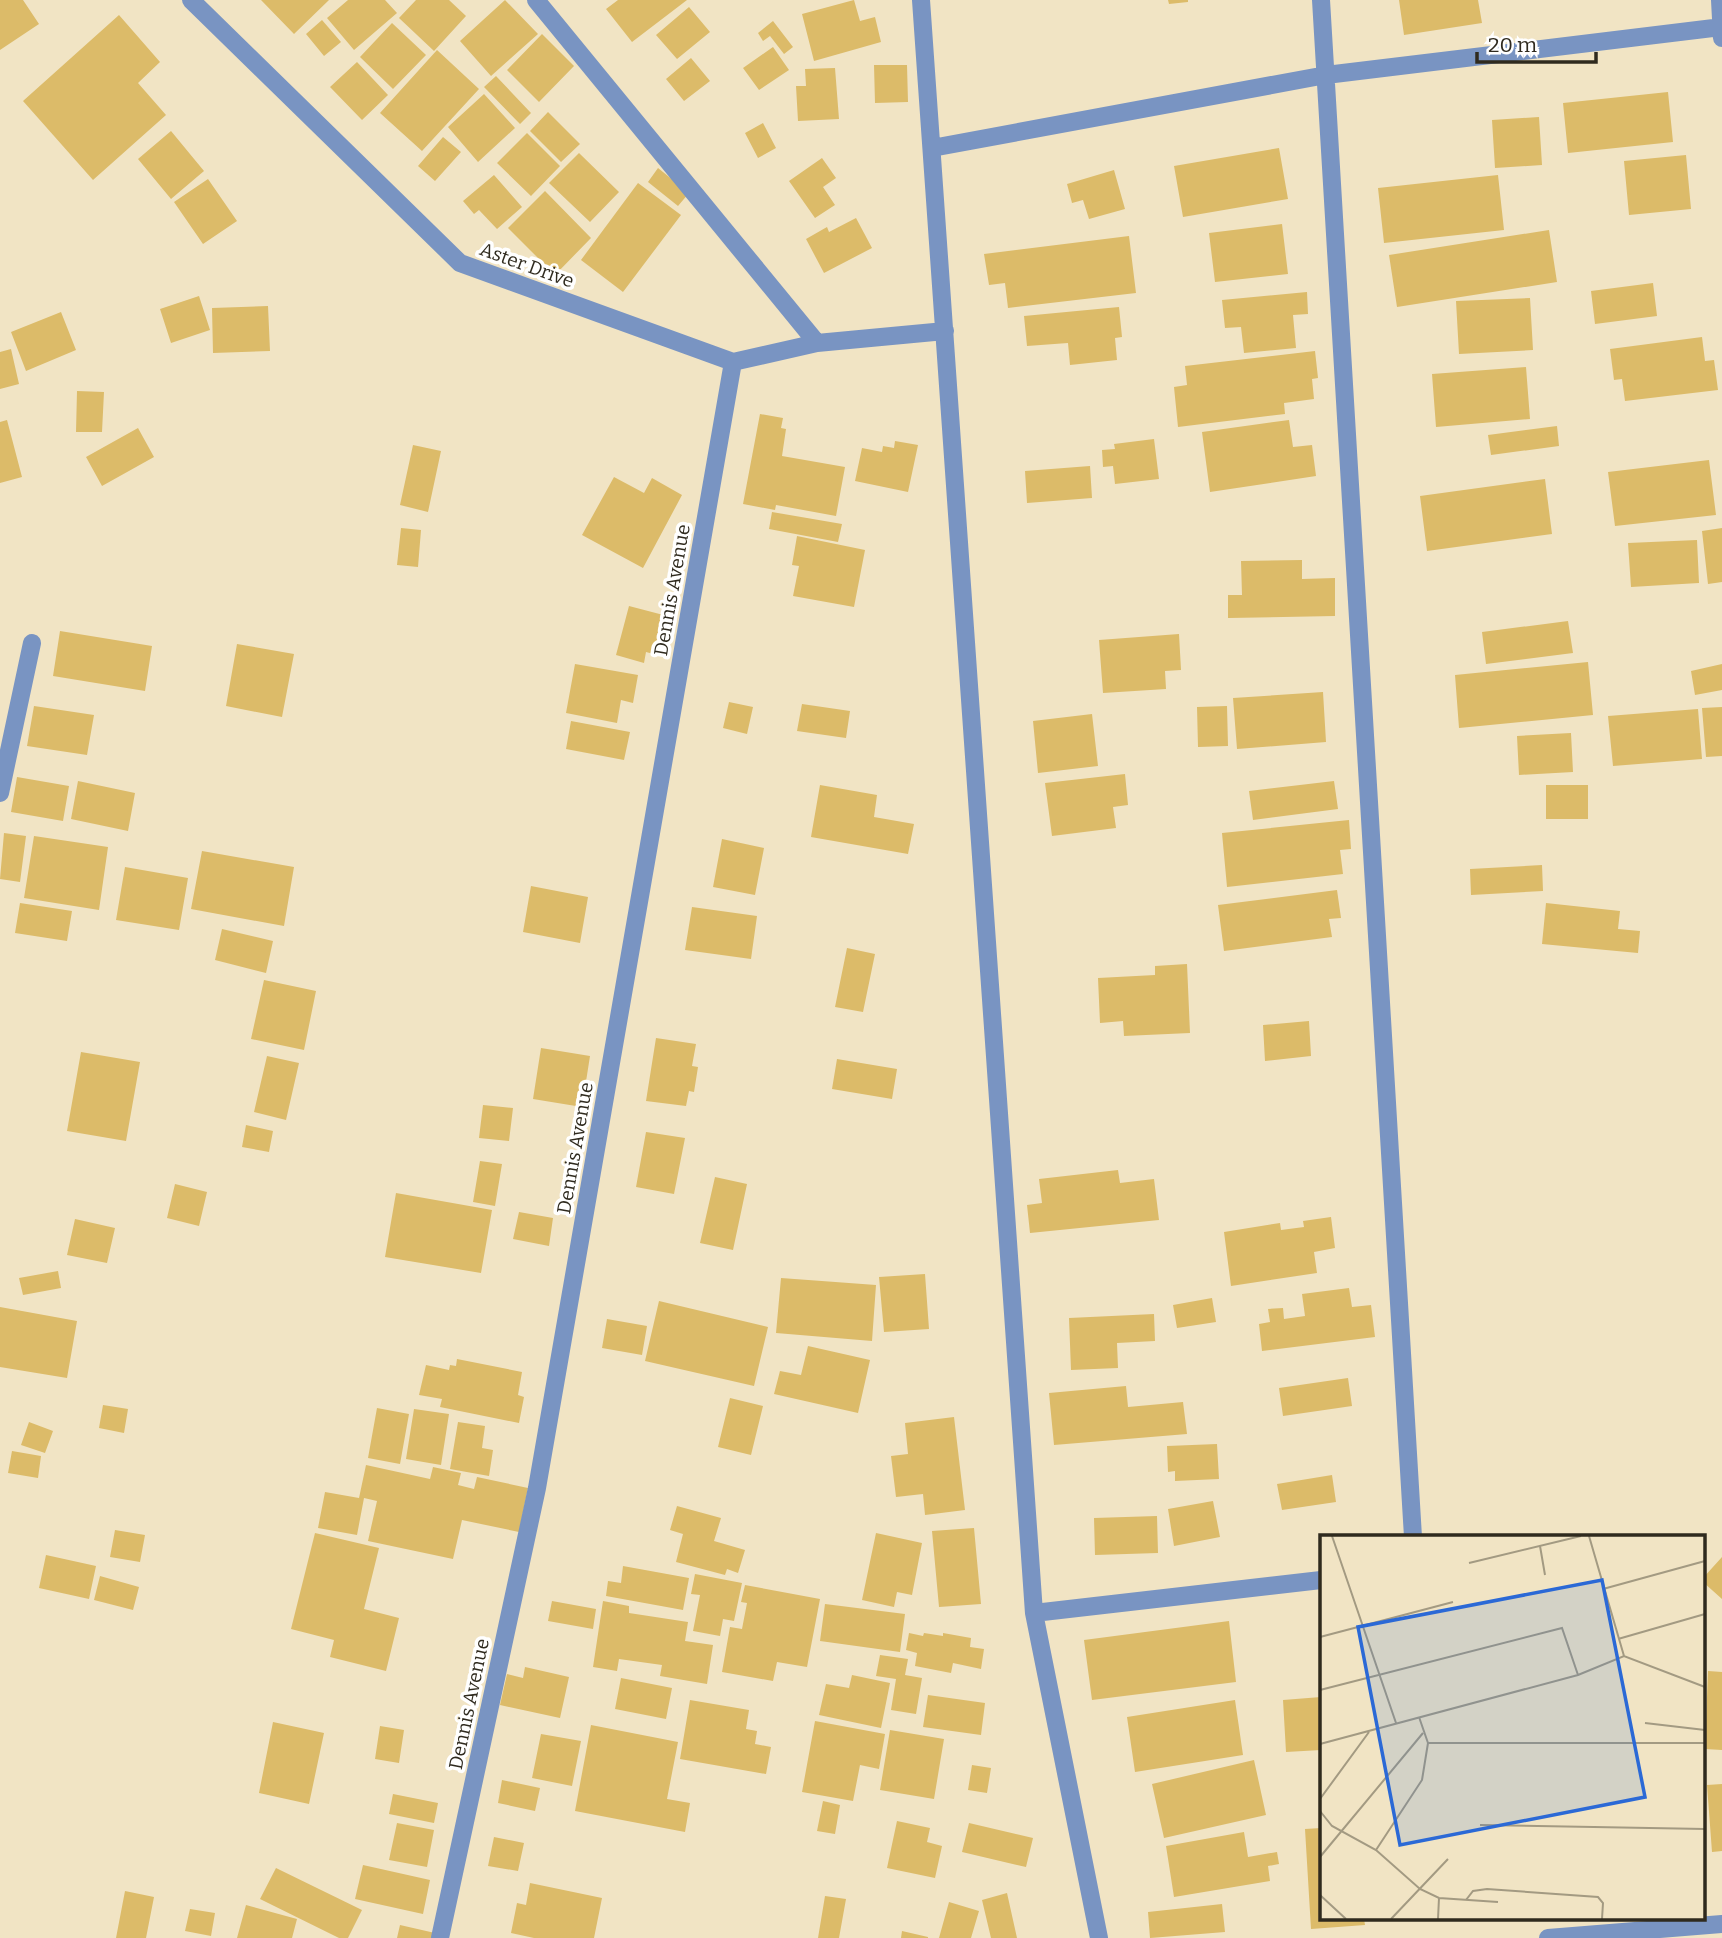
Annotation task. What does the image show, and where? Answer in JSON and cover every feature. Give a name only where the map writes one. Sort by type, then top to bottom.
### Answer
[{"type":"street","name":"Aster Drive","points":[[191,0],[460,263],[733,362]]},
{"type":"street","points":[[536,0],[817,343]]},
{"type":"street","points":[[921,0],[1034,1613],[1100,1938]]},
{"type":"street","points":[[1321,0],[1413,1535]]},
{"type":"street","points":[[1720,0],[1722,38]]},
{"type":"street","points":[[932,148],[1326,75],[1722,27]]},
{"type":"street","points":[[733,362],[817,343],[944,331]]},
{"type":"street","name":"Dennis Avenue","points":[[440,1938],[537,1488],[733,362]]},
{"type":"street","points":[[0,793],[32,643]]},
{"type":"street","points":[[1034,1613],[1320,1580]]},
{"type":"street","points":[[1548,1938],[1652,1933],[1722,1924]]},
{"type":"building","points":[[0,0],[23,0],[39,24],[0,50]]},
{"type":"building","points":[[261,0],[329,0],[294,34]]},
{"type":"building","points":[[348,0],[385,0],[397,13],[354,50],[327,18]]},
{"type":"building","points":[[416,0],[449,0],[466,16],[434,51],[399,18]]},
{"type":"building","points":[[505,0],[538,34],[491,76],[460,41]]},
{"type":"building","points":[[618,0],[687,0],[632,42],[606,9]]},
{"type":"building","points":[[854,0],[860,21],[875,17],[881,42],[814,61],[802,14]]},
{"type":"building","points":[[1168,0],[1188,0],[1188,2],[1169,4]]},
{"type":"building","points":[[1399,0],[1478,0],[1482,23],[1404,35]]},
{"type":"building","points":[[689,7],[710,32],[677,59],[656,35]]},
{"type":"building","points":[[119,15],[160,62],[138,83],[166,115],[93,180],[23,101]]},
{"type":"building","points":[[322,20],[341,42],[324,56],[306,34]]},
{"type":"building","points":[[773,21],[793,47],[784,54],[770,36],[763,41],[758,33]]},
{"type":"building","points":[[392,23],[426,55],[393,89],[360,57]]},
{"type":"building","points":[[542,34],[574,66],[539,102],[507,70]]},
{"type":"building","points":[[773,47],[789,70],[759,90],[743,68]]},
{"type":"building","points":[[437,50],[479,89],[422,151],[380,113]]},
{"type":"building","points":[[691,58],[710,81],[684,101],[666,79]]},
{"type":"building","points":[[357,62],[388,95],[362,120],[330,87]]},
{"type":"building","points":[[874,65],[907,65],[908,102],[875,103]]},
{"type":"building","points":[[835,68],[839,119],[798,121],[796,86],[806,86],[805,69]]},
{"type":"building","points":[[496,76],[531,113],[520,124],[484,87]]},
{"type":"building","points":[[1668,92],[1673,142],[1568,153],[1563,103]]},
{"type":"building","points":[[484,94],[515,128],[478,162],[448,127]]},
{"type":"building","points":[[548,112],[580,144],[561,162],[530,131]]},
{"type":"building","points":[[1539,117],[1542,165],[1495,168],[1492,120]]},
{"type":"building","points":[[763,123],[776,148],[758,158],[745,133]]},
{"type":"building","points":[[171,131],[204,171],[171,199],[138,159]]},
{"type":"building","points":[[527,133],[560,166],[531,196],[497,163]]},
{"type":"building","points":[[443,137],[461,152],[435,181],[418,166]]},
{"type":"building","points":[[1279,148],[1288,199],[1183,217],[1174,166]]},
{"type":"building","points":[[579,153],[619,192],[590,222],[549,183]]},
{"type":"building","points":[[1686,155],[1691,209],[1629,215],[1624,161]]},
{"type":"building","points":[[822,158],[836,178],[823,187],[835,205],[815,218],[789,181]]},
{"type":"building","points":[[658,168],[689,193],[678,206],[648,182]]},
{"type":"building","points":[[1114,170],[1125,209],[1089,219],[1083,200],[1072,203],[1067,184]]},
{"type":"building","points":[[494,175],[522,207],[497,229],[479,210],[474,214],[463,201]]},
{"type":"building","points":[[1498,175],[1504,230],[1384,243],[1378,188]]},
{"type":"building","points":[[208,179],[237,221],[203,244],[174,202]]},
{"type":"building","points":[[638,183],[681,215],[623,292],[581,260]]},
{"type":"building","points":[[545,191],[591,238],[555,275],[508,228]]},
{"type":"building","points":[[856,218],[872,248],[824,273],[806,239],[827,227],[829,232]]},
{"type":"building","points":[[1282,224],[1288,274],[1215,282],[1209,233]]},
{"type":"building","points":[[1549,230],[1557,282],[1397,307],[1389,255]]},
{"type":"building","points":[[1129,236],[1136,293],[1008,308],[1005,283],[989,285],[984,254]]},
{"type":"building","points":[[1653,283],[1657,316],[1595,324],[1591,291]]},
{"type":"building","points":[[1307,292],[1308,314],[1293,315],[1296,348],[1244,353],[1241,327],[1225,328],[1222,300]]},
{"type":"building","points":[[199,296],[210,330],[171,343],[160,309]]},
{"type":"building","points":[[1530,298],[1533,350],[1459,354],[1456,301]]},
{"type":"building","points":[[268,306],[270,351],[213,353],[212,308]]},
{"type":"building","points":[[1119,307],[1122,337],[1115,338],[1117,360],[1070,365],[1068,343],[1027,346],[1024,316]]},
{"type":"building","points":[[61,312],[76,350],[26,371],[11,332]]},
{"type":"building","points":[[1702,337],[1705,361],[1714,360],[1718,390],[1625,401],[1622,379],[1614,380],[1610,349]]},
{"type":"building","points":[[11,349],[19,384],[0,389],[0,352]]},
{"type":"building","points":[[1315,351],[1318,378],[1312,379],[1314,399],[1284,403],[1285,414],[1178,427],[1174,387],[1187,385],[1185,366]]},
{"type":"building","points":[[1526,367],[1530,419],[1436,427],[1432,374]]},
{"type":"building","points":[[77,391],[104,392],[102,432],[76,432]]},
{"type":"building","points":[[760,414],[783,418],[781,428],[786,429],[782,456],[845,467],[836,516],[776,505],[775,510],[743,504]]},
{"type":"building","points":[[7,420],[22,477],[0,483],[0,422]]},
{"type":"building","points":[[1289,420],[1293,447],[1312,445],[1316,476],[1210,492],[1202,432]]},
{"type":"building","points":[[1557,426],[1559,446],[1491,455],[1488,435]]},
{"type":"building","points":[[138,428],[154,457],[102,486],[86,457]]},
{"type":"building","points":[[1154,439],[1159,479],[1115,484],[1113,466],[1103,467],[1102,450],[1115,449],[1114,444]]},
{"type":"building","points":[[895,441],[918,445],[908,492],[855,481],[862,448],[882,452],[883,446],[894,448]]},
{"type":"building","points":[[413,445],[441,451],[428,512],[400,505]]},
{"type":"building","points":[[1709,460],[1716,515],[1615,526],[1608,472]]},
{"type":"building","points":[[1090,466],[1092,498],[1027,503],[1025,471]]},
{"type":"building","points":[[614,477],[644,493],[652,478],[682,495],[643,568],[582,535]]},
{"type":"building","points":[[1545,479],[1552,534],[1427,551],[1420,496]]},
{"type":"building","points":[[772,512],[842,524],[838,542],[769,529]]},
{"type":"building","points":[[401,528],[421,530],[418,567],[397,565]]},
{"type":"building","points":[[1722,528],[1722,582],[1708,584],[1702,531]]},
{"type":"building","points":[[797,536],[865,550],[854,607],[793,596],[799,566],[792,565]]},
{"type":"building","points":[[1697,540],[1699,583],[1631,587],[1628,543]]},
{"type":"building","points":[[1302,560],[1302,579],[1335,578],[1335,616],[1228,618],[1228,595],[1242,595],[1241,561]]},
{"type":"building","points":[[629,606],[671,617],[661,656],[646,652],[644,663],[616,655]]},
{"type":"building","points":[[1568,621],[1573,653],[1486,664],[1482,632]]},
{"type":"building","points":[[60,631],[152,646],[145,691],[53,676]]},
{"type":"building","points":[[1179,634],[1181,670],[1165,671],[1166,689],[1103,693],[1099,640]]},
{"type":"building","points":[[237,644],[294,654],[282,717],[226,706]]},
{"type":"building","points":[[1588,662],[1593,715],[1459,728],[1455,675]]},
{"type":"building","points":[[575,664],[638,675],[633,703],[621,700],[617,723],[566,713]]},
{"type":"building","points":[[1722,664],[1722,690],[1695,695],[1691,671]]},
{"type":"building","points":[[1323,692],[1326,742],[1237,749],[1233,698]]},
{"type":"building","points":[[729,702],[753,707],[747,734],[723,728]]},
{"type":"building","points":[[802,704],[850,711],[846,738],[797,731]]},
{"type":"building","points":[[34,706],[94,715],[87,755],[27,746]]},
{"type":"building","points":[[1227,706],[1228,746],[1198,747],[1197,707]]},
{"type":"building","points":[[1722,707],[1722,756],[1706,757],[1702,708]]},
{"type":"building","points":[[1698,709],[1702,759],[1613,766],[1608,716]]},
{"type":"building","points":[[1092,714],[1098,766],[1038,773],[1033,721]]},
{"type":"building","points":[[571,721],[630,732],[624,760],[566,749]]},
{"type":"building","points":[[1571,733],[1573,772],[1519,775],[1517,736]]},
{"type":"building","points":[[1125,774],[1128,805],[1113,807],[1116,828],[1052,836],[1045,783]]},
{"type":"building","points":[[17,777],[69,786],[63,821],[11,812]]},
{"type":"building","points":[[78,781],[135,793],[128,831],[71,819]]},
{"type":"building","points":[[1334,781],[1338,809],[1253,820],[1249,791]]},
{"type":"building","points":[[820,785],[877,795],[874,817],[914,824],[908,854],[811,837]]},
{"type":"building","points":[[1546,785],[1588,785],[1588,819],[1546,819]]},
{"type":"building","points":[[1349,820],[1351,849],[1340,850],[1343,874],[1227,887],[1222,833]]},
{"type":"building","points":[[4,833],[26,836],[20,882],[0,879]]},
{"type":"building","points":[[34,836],[108,847],[99,910],[24,898]]},
{"type":"building","points":[[722,839],[764,848],[755,895],[713,887]]},
{"type":"building","points":[[202,851],[294,867],[284,926],[191,909]]},
{"type":"building","points":[[1542,865],[1543,891],[1471,895],[1470,869]]},
{"type":"building","points":[[125,867],[188,878],[179,930],[116,920]]},
{"type":"building","points":[[531,886],[588,897],[580,943],[523,932]]},
{"type":"building","points":[[1337,890],[1341,918],[1329,919],[1332,937],[1224,951],[1218,905]]},
{"type":"building","points":[[20,903],[72,911],[67,941],[15,933]]},
{"type":"building","points":[[1546,903],[1620,911],[1618,929],[1640,931],[1638,953],[1542,944]]},
{"type":"building","points":[[692,907],[757,916],[751,959],[685,950]]},
{"type":"building","points":[[222,929],[273,941],[266,973],[215,960]]},
{"type":"building","points":[[847,948],[875,954],[863,1012],[835,1007]]},
{"type":"building","points":[[1187,964],[1190,1033],[1124,1036],[1123,1021],[1100,1023],[1098,978],[1155,975],[1155,966]]},
{"type":"building","points":[[264,980],[316,991],[304,1050],[251,1039]]},
{"type":"building","points":[[1309,1021],[1311,1056],[1265,1061],[1263,1025]]},
{"type":"building","points":[[656,1038],[696,1044],[692,1066],[698,1067],[694,1092],[689,1091],[686,1106],[646,1101]]},
{"type":"building","points":[[541,1048],[590,1056],[582,1107],[533,1099]]},
{"type":"building","points":[[81,1052],[140,1062],[126,1141],[67,1131]]},
{"type":"building","points":[[267,1056],[299,1063],[286,1120],[254,1112]]},
{"type":"building","points":[[837,1059],[897,1069],[892,1099],[832,1089]]},
{"type":"building","points":[[483,1105],[513,1108],[509,1141],[479,1138]]},
{"type":"building","points":[[246,1125],[273,1131],[269,1152],[242,1147]]},
{"type":"building","points":[[646,1132],[685,1138],[674,1194],[636,1187]]},
{"type":"building","points":[[480,1161],[502,1164],[495,1206],[473,1202]]},
{"type":"building","points":[[1118,1170],[1120,1183],[1154,1179],[1159,1220],[1030,1233],[1027,1205],[1042,1203],[1039,1179]]},
{"type":"building","points":[[715,1177],[747,1184],[733,1250],[700,1243]]},
{"type":"building","points":[[175,1184],[207,1192],[199,1226],[167,1218]]},
{"type":"building","points":[[396,1193],[492,1210],[481,1273],[385,1257]]},
{"type":"building","points":[[519,1212],[553,1218],[549,1246],[513,1239]]},
{"type":"building","points":[[1331,1217],[1335,1248],[1314,1252],[1317,1273],[1231,1286],[1224,1232],[1280,1223],[1281,1230],[1304,1227],[1303,1221]]},
{"type":"building","points":[[75,1219],[115,1228],[107,1263],[67,1255]]},
{"type":"building","points":[[58,1271],[61,1288],[23,1295],[19,1278]]},
{"type":"building","points":[[925,1274],[929,1329],[884,1332],[879,1277]]},
{"type":"building","points":[[781,1278],[876,1285],[872,1341],[776,1333]]},
{"type":"building","points":[[1349,1288],[1352,1307],[1371,1305],[1375,1337],[1262,1351],[1259,1324],[1270,1322],[1268,1309],[1283,1308],[1284,1319],[1305,1316],[1302,1294]]},
{"type":"building","points":[[1212,1298],[1216,1322],[1177,1328],[1173,1305]]},
{"type":"building","points":[[659,1301],[768,1327],[754,1386],[645,1361]]},
{"type":"building","points":[[0,1307],[77,1321],[67,1378],[0,1367]]},
{"type":"building","points":[[1154,1314],[1155,1341],[1117,1343],[1118,1368],[1071,1370],[1069,1318]]},
{"type":"building","points":[[607,1319],[647,1326],[642,1355],[602,1348]]},
{"type":"building","points":[[808,1346],[870,1360],[858,1413],[774,1394],[780,1371],[801,1375]]},
{"type":"building","points":[[457,1359],[522,1372],[518,1395],[524,1397],[519,1423],[440,1407],[442,1399],[419,1395],[426,1365],[449,1370],[450,1365],[456,1366]]},
{"type":"building","points":[[1348,1378],[1352,1406],[1283,1416],[1279,1388]]},
{"type":"building","points":[[1126,1386],[1128,1407],[1183,1402],[1187,1434],[1054,1445],[1049,1393]]},
{"type":"building","points":[[730,1398],[763,1406],[751,1455],[718,1447]]},
{"type":"building","points":[[103,1405],[128,1409],[124,1433],[99,1428]]},
{"type":"building","points":[[377,1408],[409,1414],[400,1464],[368,1458]]},
{"type":"building","points":[[414,1409],[449,1414],[441,1465],[406,1459]]},
{"type":"building","points":[[954,1417],[965,1510],[925,1515],[923,1494],[896,1497],[891,1456],[908,1454],[905,1423]]},
{"type":"building","points":[[29,1422],[53,1431],[45,1453],[21,1445]]},
{"type":"building","points":[[458,1422],[485,1426],[482,1448],[493,1450],[489,1476],[450,1469]]},
{"type":"building","points":[[1217,1444],[1219,1479],[1175,1481],[1175,1471],[1168,1472],[1167,1446]]},
{"type":"building","points":[[12,1451],[41,1456],[38,1478],[8,1473]]},
{"type":"building","points":[[366,1465],[430,1479],[433,1467],[461,1473],[458,1485],[474,1489],[477,1477],[528,1488],[519,1532],[462,1520],[453,1559],[368,1541],[377,1501],[364,1498],[357,1535],[318,1528],[325,1492],[359,1498]]},
{"type":"building","points":[[1332,1475],[1336,1502],[1282,1510],[1277,1484]]},
{"type":"building","points":[[1213,1501],[1220,1537],[1174,1546],[1168,1509]]},
{"type":"building","points":[[677,1506],[721,1518],[714,1541],[745,1550],[738,1573],[727,1569],[725,1575],[676,1562],[683,1534],[670,1530]]},
{"type":"building","points":[[1157,1516],[1158,1553],[1095,1555],[1094,1518]]},
{"type":"building","points":[[974,1528],[981,1604],[939,1607],[932,1531]]},
{"type":"building","points":[[115,1530],[145,1535],[140,1562],[110,1557]]},
{"type":"building","points":[[315,1533],[379,1548],[364,1609],[399,1618],[386,1671],[330,1657],[334,1640],[291,1629]]},
{"type":"building","points":[[876,1533],[922,1543],[912,1595],[897,1592],[894,1607],[862,1600]]},
{"type":"building","points":[[46,1555],[96,1566],[89,1599],[39,1588]]},
{"type":"building","points":[[1722,1557],[1722,1599],[1704,1583],[1704,1577]]},
{"type":"building","points":[[623,1566],[689,1578],[683,1610],[606,1596],[608,1581],[621,1583]]},
{"type":"building","points":[[695,1574],[742,1583],[734,1621],[723,1619],[720,1636],[693,1631],[700,1595],[691,1594]]},
{"type":"building","points":[[100,1576],[139,1587],[133,1610],[94,1600]]},
{"type":"building","points":[[745,1585],[820,1599],[807,1667],[777,1662],[773,1681],[722,1672],[730,1627],[742,1629],[747,1603],[741,1602]]},
{"type":"building","points":[[552,1601],[596,1609],[593,1629],[548,1621]]},
{"type":"building","points":[[603,1601],[629,1606],[629,1613],[688,1622],[685,1641],[713,1645],[707,1684],[660,1676],[662,1665],[619,1659],[617,1671],[593,1667]]},
{"type":"building","points":[[825,1604],[905,1614],[900,1652],[820,1641]]},
{"type":"building","points":[[1229,1621],[1236,1682],[1092,1700],[1084,1640]]},
{"type":"building","points":[[909,1633],[943,1636],[943,1633],[971,1638],[970,1647],[984,1649],[981,1669],[953,1663],[951,1673],[915,1666],[917,1653],[906,1650]]},
{"type":"building","points":[[880,1655],[908,1659],[905,1675],[922,1678],[916,1714],[891,1710],[896,1679],[876,1676]]},
{"type":"building","points":[[525,1667],[569,1677],[560,1718],[500,1705],[507,1674],[523,1678]]},
{"type":"building","points":[[1708,1671],[1722,1672],[1722,1750],[1705,1749]]},
{"type":"building","points":[[852,1675],[890,1683],[881,1728],[819,1715],[826,1684],[849,1688]]},
{"type":"building","points":[[621,1678],[672,1688],[666,1719],[615,1709]]},
{"type":"building","points":[[928,1695],[985,1703],[981,1735],[923,1727]]},
{"type":"building","points":[[1320,1697],[1320,1750],[1286,1752],[1283,1700]]},
{"type":"building","points":[[690,1700],[749,1710],[746,1729],[757,1731],[755,1744],[771,1747],[766,1774],[680,1759]]},
{"type":"building","points":[[1235,1700],[1243,1755],[1135,1772],[1127,1717]]},
{"type":"building","points":[[815,1721],[885,1734],[879,1769],[860,1765],[853,1801],[802,1792]]},
{"type":"building","points":[[273,1722],[324,1733],[309,1804],[259,1793]]},
{"type":"building","points":[[591,1725],[678,1742],[667,1799],[690,1803],[685,1832],[575,1811]]},
{"type":"building","points":[[380,1726],[404,1730],[399,1763],[375,1759]]},
{"type":"building","points":[[890,1730],[944,1739],[934,1799],[880,1790]]},
{"type":"building","points":[[541,1734],[581,1741],[572,1786],[532,1778]]},
{"type":"building","points":[[1254,1760],[1266,1815],[1164,1838],[1152,1784]]},
{"type":"building","points":[[972,1765],[991,1768],[987,1793],[968,1790]]},
{"type":"building","points":[[502,1780],[540,1788],[535,1811],[498,1803]]},
{"type":"building","points":[[1722,1784],[1722,1851],[1712,1852],[1707,1785]]},
{"type":"building","points":[[393,1794],[438,1803],[434,1823],[389,1814]]},
{"type":"building","points":[[823,1801],[840,1805],[835,1834],[817,1831]]},
{"type":"building","points":[[897,1821],[930,1828],[927,1842],[942,1846],[935,1878],[887,1868]]},
{"type":"building","points":[[397,1823],[434,1830],[427,1867],[389,1860]]},
{"type":"building","points":[[969,1823],[1033,1838],[1026,1867],[962,1852]]},
{"type":"building","points":[[1320,1828],[1320,1920],[1364,1920],[1365,1925],[1311,1929],[1305,1829]]},
{"type":"building","points":[[1244,1832],[1248,1857],[1277,1852],[1279,1864],[1268,1866],[1270,1881],[1174,1897],[1166,1846]]},
{"type":"building","points":[[494,1837],[524,1843],[518,1871],[488,1866]]},
{"type":"building","points":[[363,1865],[430,1880],[423,1914],[355,1899]]},
{"type":"building","points":[[276,1868],[362,1910],[348,1938],[339,1938],[260,1899]]},
{"type":"building","points":[[530,1883],[602,1898],[594,1938],[534,1938],[511,1933],[517,1903],[526,1905]]},
{"type":"building","points":[[125,1891],[154,1897],[146,1938],[116,1938]]},
{"type":"building","points":[[1007,1893],[1017,1938],[991,1938],[982,1900]]},
{"type":"building","points":[[825,1896],[846,1899],[839,1938],[818,1938]]},
{"type":"building","points":[[949,1902],[979,1911],[971,1938],[939,1938]]},
{"type":"building","points":[[1222,1904],[1225,1932],[1150,1938],[1148,1912]]},
{"type":"building","points":[[246,1905],[297,1919],[292,1938],[237,1938]]},
{"type":"building","points":[[190,1909],[215,1913],[211,1936],[185,1931]]},
{"type":"building","points":[[400,1925],[435,1933],[434,1938],[397,1938]]},
{"type":"building","points":[[902,1931],[928,1937],[928,1938],[901,1938]]}]
